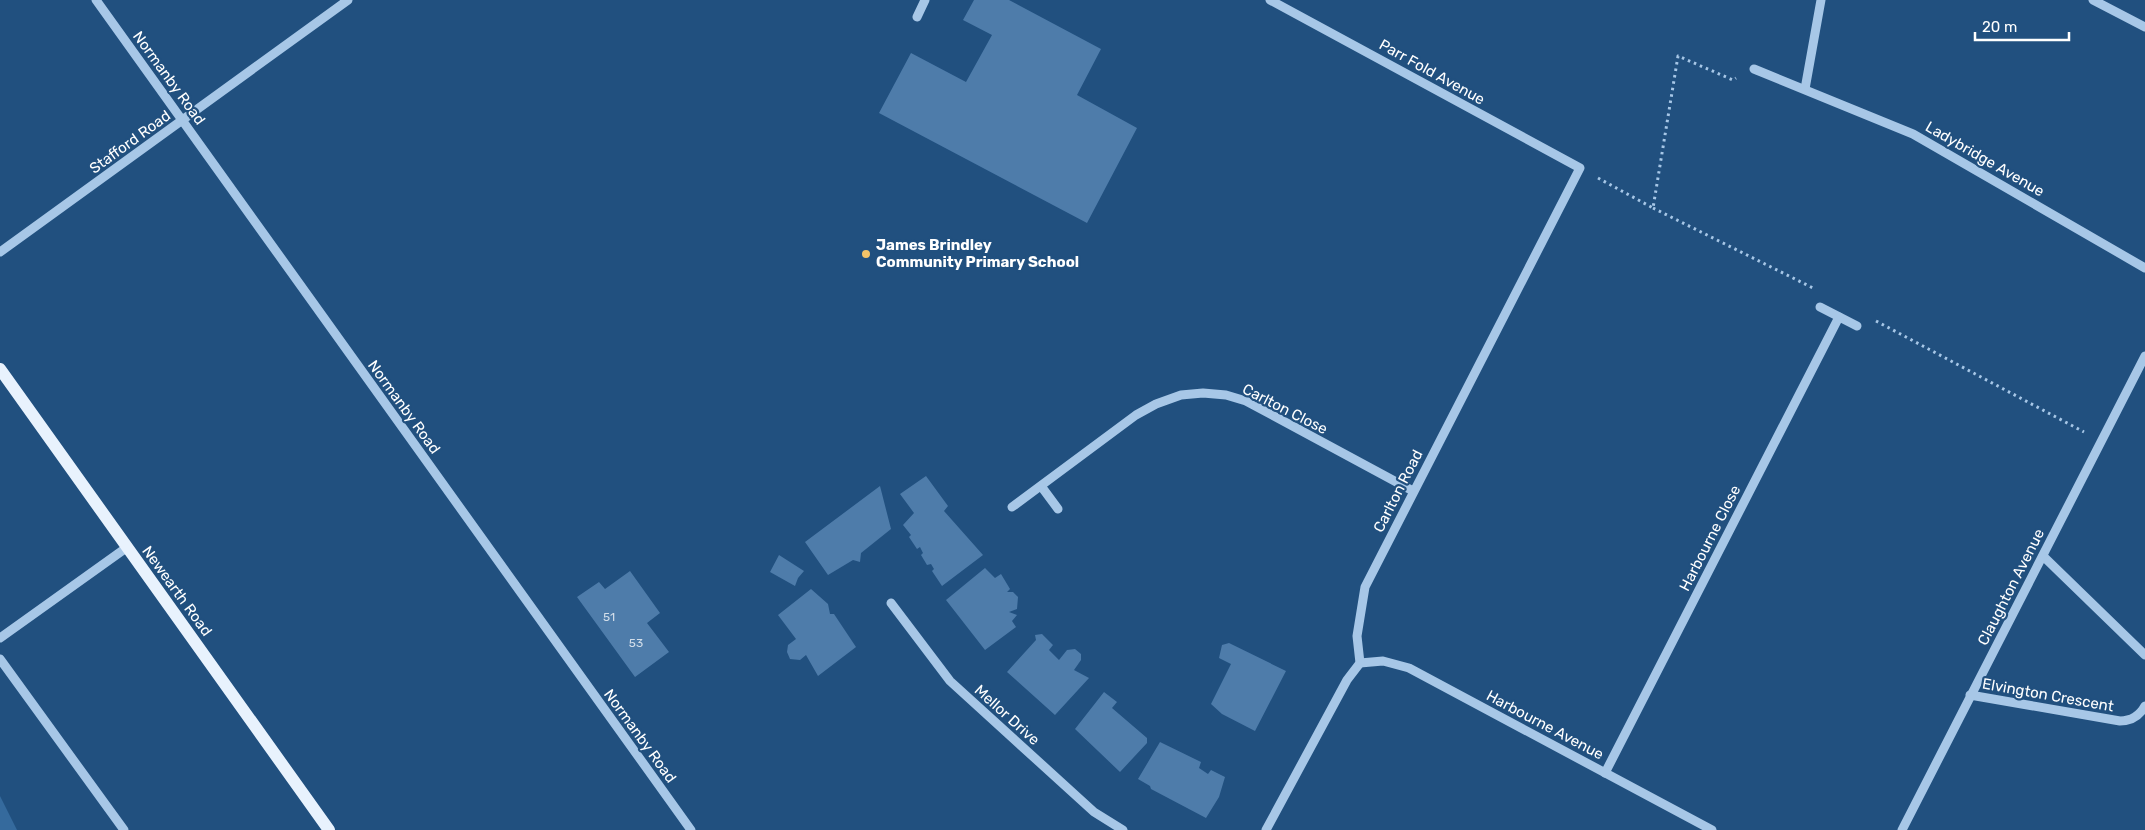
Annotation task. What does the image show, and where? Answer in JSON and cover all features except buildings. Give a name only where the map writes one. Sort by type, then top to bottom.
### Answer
[{"type":"main road","name":"Newearth Road","points":[[0,369],[329,830]]},
{"type":"street","name":"Normanby Road","points":[[96,0],[691,830]]},
{"type":"street","name":"Stafford Road","points":[[0,252],[348,0]]},
{"type":"street","points":[[917,17],[925,0]]},
{"type":"street","name":"Parr Fold Avenue","points":[[1270,0],[1580,168]]},
{"type":"street","points":[[1804,89],[1820,0]]},
{"type":"street","points":[[2093,0],[2145,27]]},
{"type":"street","name":"Ladybridge Avenue","points":[[1754,69],[1913,134],[2145,268]]},
{"type":"street","name":"Carlton Road","points":[[1360,663],[1357,636],[1365,587],[1580,168]]},
{"type":"street","points":[[1820,307],[1858,326]]},
{"type":"street","name":"Harbourne Close","points":[[1605,772],[1839,316]]},
{"type":"street","name":"Claughton Avenue","points":[[1902,830],[2145,356]]},
{"type":"street","name":"Carlton Close","points":[[1012,507],[1136,416],[1156,404],[1181,395],[1203,393],[1226,395],[1246,401],[1413,492]]},
{"type":"street","points":[[1042,486],[1058,509]]},
{"type":"street","points":[[0,638],[126,548]]},
{"type":"street","points":[[2043,556],[2145,655]]},
{"type":"street","name":"Mellor Drive","points":[[891,603],[950,681],[1094,812],[1123,830]]},
{"type":"street","points":[[0,659],[124,830]]},
{"type":"street","name":"Harbourne Avenue","points":[[1360,663],[1383,661],[1409,668],[1712,830]]},
{"type":"street","points":[[1266,830],[1342,688],[1360,663]]},
{"type":"street","name":"Elvington Crescent","points":[[1970,695],[2120,721],[2130,721],[2142,713],[2145,706]]},
{"type":"path","points":[[1580,168],[1652,208],[1678,56],[1733,80],[1754,69]]},
{"type":"shaded area","points":[[0,796],[17,830],[0,830]]},
{"type":"place","name":"James Brindley Community Primary School","points":[[866,254]]}]
